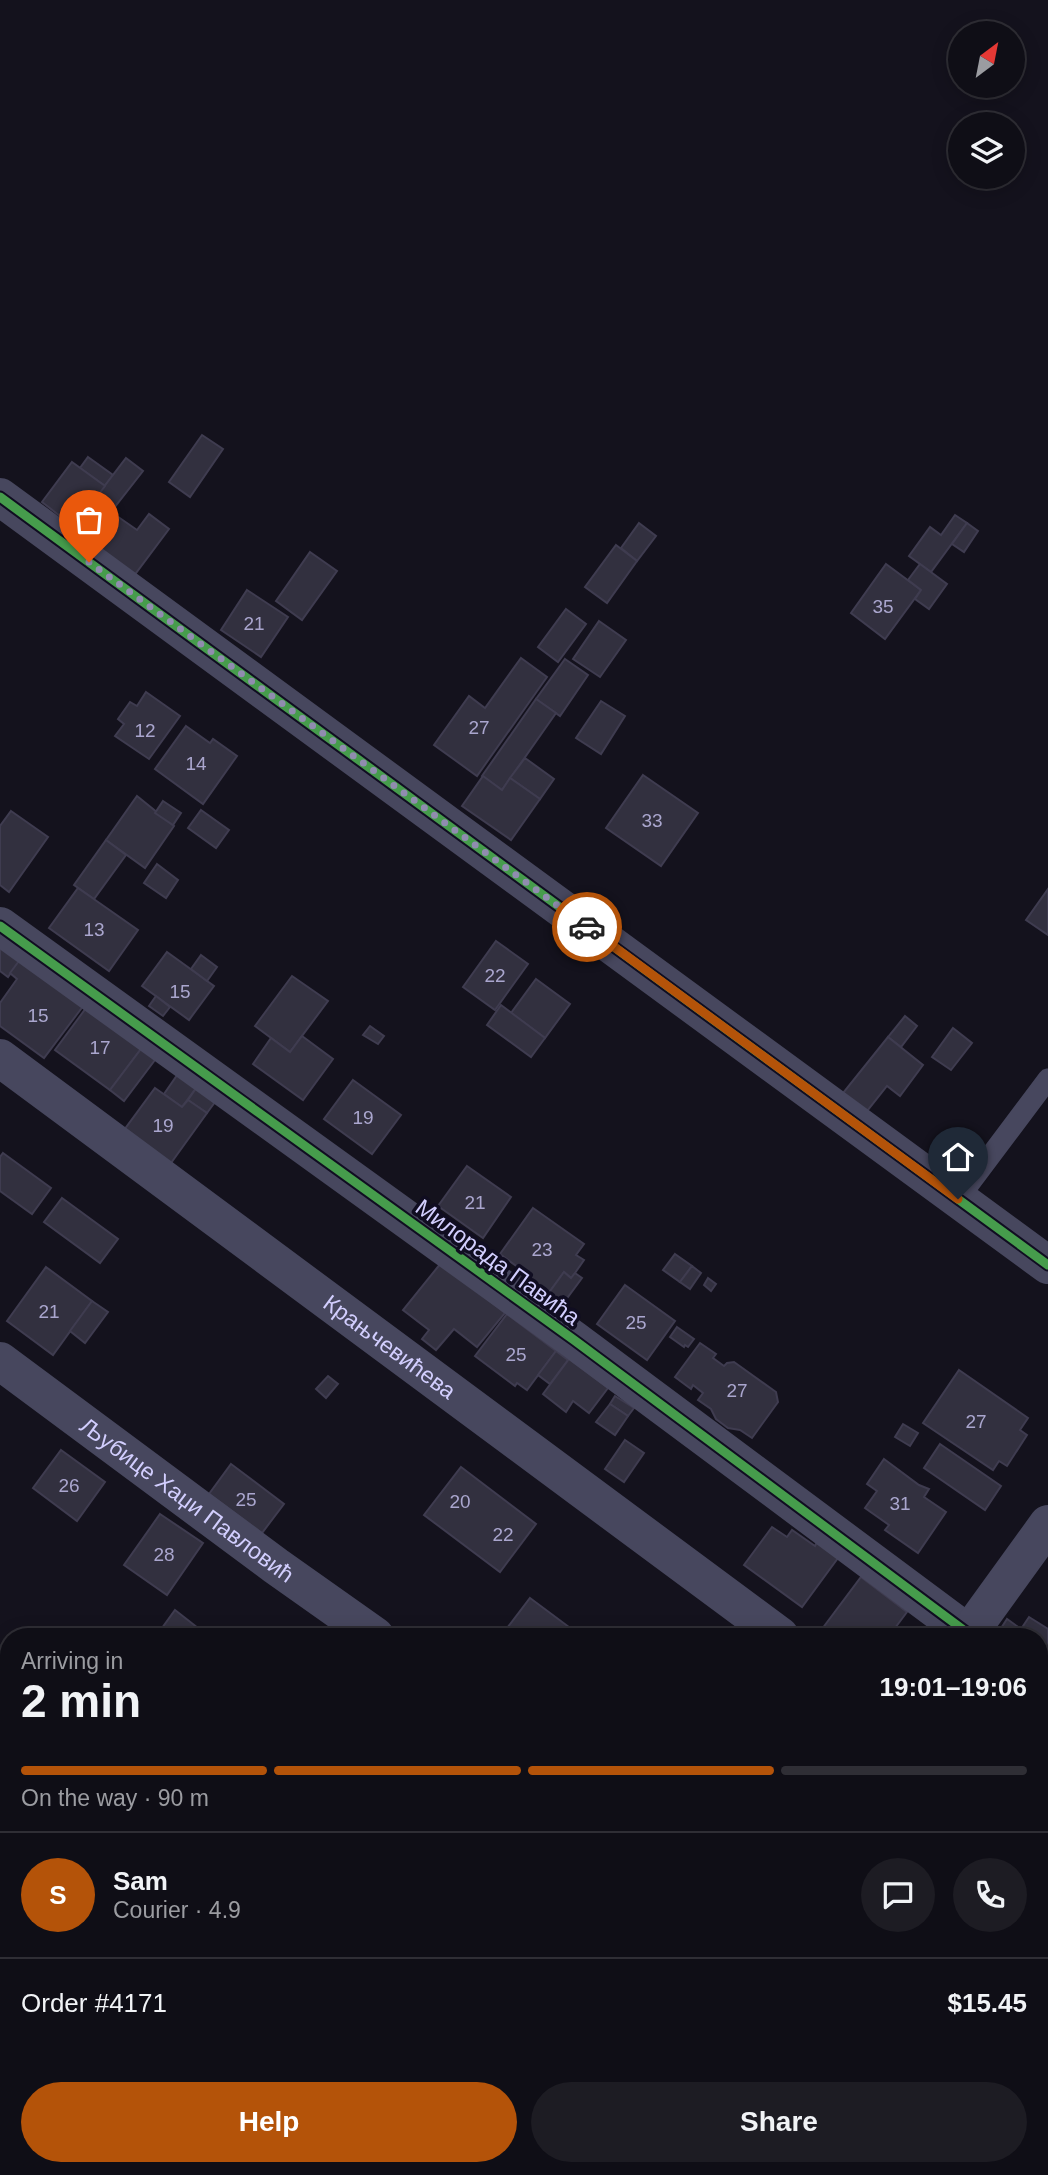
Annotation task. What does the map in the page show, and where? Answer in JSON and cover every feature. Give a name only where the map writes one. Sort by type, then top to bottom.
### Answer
[{"type":"street","points":[[0,497],[1048,1265]]},
{"type":"street","name":"Милорада Павића","points":[[0,926],[574,1340],[959,1628]]},
{"type":"street","name":"Крањчевићева","points":[[0,1058],[769,1628]]},
{"type":"street","name":"Љубице Хаџи Павловић","points":[[0,1361],[364,1628]]},
{"type":"street","points":[[973,1628],[1048,1524]]},
{"type":"lane","points":[[958,1199],[1048,1079]]},
{"type":"building","points":[[202,435],[223,449],[190,497],[169,482]]},
{"type":"building","points":[[88,457],[113,475],[105,486],[80,468]]},
{"type":"building","points":[[126,458],[143,471],[107,517],[90,505]]},
{"type":"building","points":[[72,462],[105,486],[74,527],[42,502]]},
{"type":"building","points":[[114,514],[137,530],[149,514],[169,529],[133,577],[91,547]]},
{"type":"building","points":[[955,515],[967,523],[931,572],[909,556],[930,527],[941,535]]},
{"type":"building","points":[[639,523],[656,536],[637,561],[621,548]]},
{"type":"building","points":[[967,523],[978,531],[964,552],[952,544]]},
{"type":"building","points":[[616,545],[637,561],[607,603],[585,587]]},
{"type":"building","points":[[310,552],[337,571],[302,620],[276,601]]},
{"type":"building","points":[[886,564],[921,590],[885,639],[851,613]]},
{"type":"building","points":[[920,564],[947,584],[929,609],[915,599],[921,590],[908,580]]},
{"type":"building","points":[[247,590],[288,617],[261,657],[221,630]]},
{"type":"building","points":[[566,609],[586,624],[558,662],[538,647]]},
{"type":"building","points":[[599,621],[626,640],[600,677],[573,659]]},
{"type":"building","points":[[521,658],[547,677],[477,776],[434,745],[469,696],[485,708]]},
{"type":"building","points":[[565,659],[588,675],[560,716],[536,699]]},
{"type":"building","points":[[146,692],[180,716],[149,759],[115,736],[124,724],[118,719],[130,702],[137,706]]},
{"type":"building","points":[[536,699],[556,713],[502,790],[482,776]]},
{"type":"building","points":[[601,701],[625,716],[601,754],[576,738]]},
{"type":"building","points":[[186,726],[210,743],[213,739],[237,756],[203,804],[155,769]]},
{"type":"building","points":[[525,758],[554,779],[540,799],[510,778]]},
{"type":"building","points":[[643,775],[698,813],[661,866],[606,828]]},
{"type":"building","points":[[483,776],[502,790],[510,778],[540,799],[511,840],[462,806]]},
{"type":"building","points":[[137,796],[174,826],[145,868],[106,840]]},
{"type":"building","points":[[163,801],[181,813],[173,825],[155,813]]},
{"type":"building","points":[[201,810],[229,830],[216,848],[188,828]]},
{"type":"building","points":[[11,811],[48,837],[9,892],[0,885],[0,826]]},
{"type":"building","points":[[106,840],[126,855],[94,899],[74,885]]},
{"type":"building","points":[[157,864],[178,880],[166,898],[144,883]]},
{"type":"building","points":[[78,888],[138,930],[109,971],[49,928]]},
{"type":"building","points":[[1048,889],[1048,935],[1026,920]]},
{"type":"building","points":[[0,935],[25,953],[8,977],[0,971]]},
{"type":"building","points":[[496,941],[528,964],[495,1010],[463,987]]},
{"type":"building","points":[[167,952],[214,986],[189,1020],[142,986]]},
{"type":"building","points":[[25,953],[84,1005],[44,1058],[0,1026],[0,1003],[17,979],[10,973]]},
{"type":"building","points":[[201,955],[217,967],[207,981],[191,969]]},
{"type":"building","points":[[292,976],[328,1001],[290,1052],[255,1026]]},
{"type":"building","points":[[536,979],[570,1004],[545,1038],[511,1013]]},
{"type":"building","points":[[156,996],[170,1007],[163,1016],[149,1006]]},
{"type":"building","points":[[89,1004],[144,1045],[110,1090],[55,1050]]},
{"type":"building","points":[[501,1005],[545,1038],[531,1057],[487,1025]]},
{"type":"building","points":[[905,1016],[917,1026],[901,1047],[888,1037]]},
{"type":"building","points":[[370,1026],[384,1036],[378,1044],[363,1035]]},
{"type":"building","points":[[953,1028],[972,1043],[951,1070],[932,1057]]},
{"type":"building","points":[[302,1036],[333,1059],[303,1100],[253,1064],[271,1038],[290,1052]]},
{"type":"building","points":[[888,1037],[923,1065],[900,1096],[887,1086],[867,1111],[843,1093]]},
{"type":"building","points":[[144,1045],[158,1056],[124,1101],[110,1090]]},
{"type":"building","points":[[180,1071],[199,1084],[182,1107],[164,1094]]},
{"type":"building","points":[[353,1080],[401,1115],[372,1154],[324,1119]]},
{"type":"building","points":[[199,1084],[218,1098],[207,1113],[188,1100]]},
{"type":"building","points":[[155,1088],[182,1107],[188,1100],[207,1113],[171,1163],[119,1137]]},
{"type":"building","points":[[3,1153],[51,1188],[32,1214],[0,1191],[0,1157]]},
{"type":"building","points":[[467,1166],[511,1197],[483,1238],[438,1206]]},
{"type":"building","points":[[62,1198],[118,1239],[100,1263],[44,1222]]},
{"type":"building","points":[[533,1208],[584,1244],[576,1255],[584,1260],[575,1273],[571,1278],[564,1272],[545,1298],[517,1279],[523,1271],[500,1254]]},
{"type":"building","points":[[675,1254],[692,1266],[680,1282],[663,1270]]},
{"type":"building","points":[[441,1263],[505,1313],[477,1347],[454,1329],[436,1350],[422,1339],[429,1330],[403,1310]]},
{"type":"building","points":[[692,1266],[701,1273],[690,1289],[680,1282]]},
{"type":"building","points":[[46,1267],[92,1301],[53,1355],[7,1321]]},
{"type":"building","points":[[564,1272],[571,1278],[575,1273],[582,1278],[562,1305],[548,1294]]},
{"type":"building","points":[[708,1278],[716,1284],[711,1291],[704,1285]]},
{"type":"building","points":[[625,1285],[675,1321],[647,1360],[597,1324]]},
{"type":"building","points":[[92,1301],[108,1312],[85,1343],[70,1331]]},
{"type":"building","points":[[507,1314],[556,1351],[527,1390],[517,1383],[515,1386],[475,1356]]},
{"type":"building","points":[[677,1327],[694,1339],[688,1347],[670,1337]]},
{"type":"building","points":[[700,1343],[716,1354],[713,1358],[724,1366],[734,1362],[776,1392],[778,1402],[752,1438],[740,1430],[728,1428],[716,1419],[711,1409],[698,1400],[703,1393],[693,1385],[691,1389],[675,1377]]},
{"type":"building","points":[[556,1351],[568,1360],[550,1384],[538,1375]]},
{"type":"building","points":[[569,1359],[608,1388],[589,1413],[573,1401],[566,1412],[543,1394]]},
{"type":"building","points":[[959,1370],[1028,1418],[1020,1430],[1027,1435],[1007,1466],[999,1461],[993,1470],[923,1423]]},
{"type":"building","points":[[328,1376],[338,1384],[326,1398],[316,1389]]},
{"type":"building","points":[[615,1396],[634,1408],[628,1416],[610,1404]]},
{"type":"building","points":[[610,1404],[628,1416],[615,1435],[596,1422]]},
{"type":"building","points":[[903,1424],[918,1433],[910,1446],[895,1437]]},
{"type":"building","points":[[625,1440],[644,1453],[624,1482],[605,1469]]},
{"type":"building","points":[[940,1444],[1001,1486],[985,1510],[924,1468]]},
{"type":"building","points":[[61,1450],[105,1482],[77,1521],[33,1488]]},
{"type":"building","points":[[884,1459],[919,1485],[929,1489],[924,1497],[946,1512],[918,1553],[885,1530],[889,1525],[865,1508],[877,1491],[867,1484]]},
{"type":"building","points":[[231,1464],[284,1504],[262,1533],[209,1494]]},
{"type":"building","points":[[461,1467],[536,1524],[500,1572],[424,1515]]},
{"type":"building","points":[[160,1514],[203,1543],[167,1595],[124,1565]]},
{"type":"building","points":[[772,1527],[787,1537],[792,1530],[815,1546],[817,1542],[838,1558],[802,1607],[744,1565]]},
{"type":"building","points":[[861,1577],[907,1612],[895,1628],[823,1628]]},
{"type":"building","points":[[530,1598],[570,1628],[507,1628]]},
{"type":"building","points":[[175,1610],[198,1628],[162,1628]]},
{"type":"building","points":[[1029,1617],[1046,1628],[1022,1628]]},
{"type":"building","points":[[1007,1619],[1020,1628],[1001,1628]]},
{"type":"cycle path","points":[[0,497],[1048,1265]]},
{"type":"cycle path","points":[[0,926],[574,1340],[961,1628]]},
{"type":"way so far","points":[[89,562],[587,927]]},
{"type":"route","points":[[587,927],[958,1199]]}]
